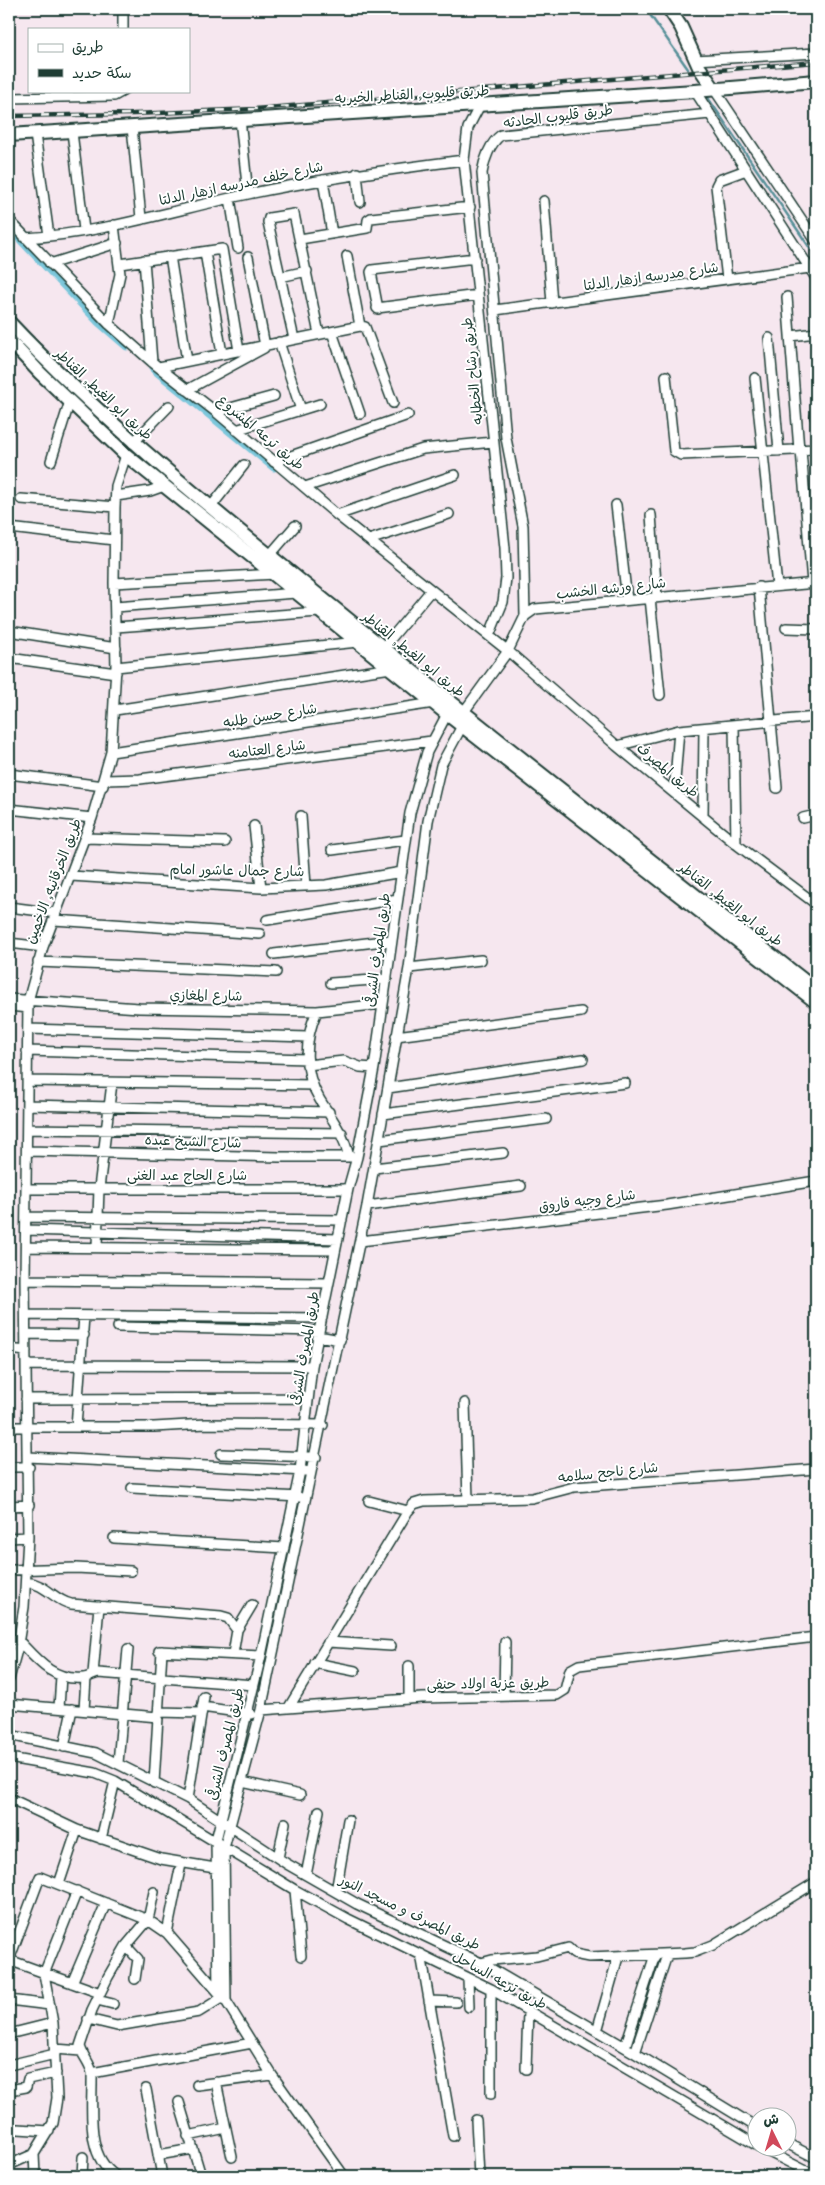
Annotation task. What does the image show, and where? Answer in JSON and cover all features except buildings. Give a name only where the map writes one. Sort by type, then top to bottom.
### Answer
[{"type":"main road","points":[[669,9],[681,27],[695,60],[714,89]]},
{"type":"main road","name":"طريق قليوب, القناطر الخيريه","points":[[9,135],[694,91],[816,81]]},
{"type":"main road","name":"طريق ابو الغيط, القناطر","points":[[9,322],[51,367],[133,443],[210,508],[463,713],[816,990]]},
{"type":"main road","name":"طريق ابو الغيط, القناطر","points":[[9,340],[126,455],[462,726],[816,1002]]},
{"type":"street","points":[[123,9],[123,28]]},
{"type":"street","points":[[695,60],[816,53]]},
{"type":"street","points":[[714,89],[816,241]]},
{"type":"street","points":[[694,91],[816,278]]},
{"type":"street","points":[[9,98],[114,96],[119,95],[121,92]]},
{"type":"street","name":"طريق رشاح الخطابه","points":[[480,105],[468,128],[464,160],[506,566],[503,602],[489,636]]},
{"type":"street","name":"طريق قليوب الحادثه","points":[[495,310],[482,173],[487,154],[498,136],[710,114]]},
{"type":"street","points":[[240,119],[248,194]]},
{"type":"street","points":[[132,128],[141,218]]},
{"type":"street","points":[[72,132],[84,230]]},
{"type":"street","points":[[35,134],[49,236]]},
{"type":"street","name":"شارع خلف مدرسه ازهار الدلتا","points":[[25,238],[114,225],[248,194],[357,173],[464,160]]},
{"type":"street","points":[[727,279],[716,186],[719,180],[746,170]]},
{"type":"street","points":[[357,173],[360,202]]},
{"type":"street","points":[[324,180],[332,234]]},
{"type":"street","points":[[230,198],[238,248]]},
{"type":"street","points":[[544,201],[552,303]]},
{"type":"street","points":[[300,239],[367,228],[368,221],[371,218],[470,207]]},
{"type":"street","points":[[294,339],[268,220],[294,214],[319,334]]},
{"type":"street","name":"طريق ترعه المشروع","points":[[9,220],[109,324],[337,515],[508,651]]},
{"type":"street","points":[[109,324],[120,274],[114,225]]},
{"type":"street","points":[[50,264],[117,244]]},
{"type":"street","points":[[120,264],[222,249],[239,351]]},
{"type":"street","points":[[205,252],[222,354]]},
{"type":"street","points":[[170,256],[188,362]]},
{"type":"street","points":[[347,256],[360,326]]},
{"type":"street","points":[[248,257],[272,344],[301,410]]},
{"type":"street","points":[[475,258],[372,270],[370,272],[378,309],[478,294]]},
{"type":"street","points":[[144,260],[156,364],[188,362],[360,326],[365,327],[394,402]]},
{"type":"street","name":"شارع مدرسه ازهار الدلتا","points":[[495,310],[810,268]]},
{"type":"street","points":[[280,277],[307,271]]},
{"type":"street","points":[[476,274],[491,272]]},
{"type":"street","points":[[787,297],[814,583]]},
{"type":"street","points":[[463,713],[508,651],[525,616],[523,526],[506,438],[495,310]]},
{"type":"street","points":[[332,332],[360,414]]},
{"type":"street","points":[[791,336],[816,333]]},
{"type":"street","points":[[770,338],[779,451]]},
{"type":"street","points":[[188,390],[272,344]]},
{"type":"street","points":[[485,366],[500,365]]},
{"type":"street","points":[[666,376],[674,451],[681,455],[816,449]]},
{"type":"street","points":[[755,378],[777,586]]},
{"type":"street","points":[[216,412],[274,396]]},
{"type":"street","points":[[51,461],[70,401]]},
{"type":"street","points":[[236,430],[320,404]]},
{"type":"street","points":[[133,443],[169,406]]},
{"type":"street","points":[[274,462],[408,415]]},
{"type":"street","points":[[305,488],[423,449],[493,442]]},
{"type":"street","name":"طريق الخرقانيه, الاخمين","points":[[9,1678],[14,1639],[26,1582],[28,1537],[25,1280],[28,1151],[28,1004],[38,962],[92,818],[104,783],[111,752],[116,670],[115,507],[118,477],[126,455]]},
{"type":"street","points":[[210,508],[244,465]]},
{"type":"street","points":[[337,515],[455,475]]},
{"type":"street","points":[[116,496],[150,491],[164,486]]},
{"type":"street","points":[[21,498],[115,507]]},
{"type":"street","points":[[616,505],[627,600]]},
{"type":"street","points":[[369,540],[449,514]]},
{"type":"street","points":[[651,515],[653,597],[660,695]]},
{"type":"street","points":[[269,556],[295,526]]},
{"type":"street","points":[[9,528],[114,540]]},
{"type":"street","points":[[506,566],[524,566]]},
{"type":"street","points":[[114,583],[290,572]]},
{"type":"street","name":"شارع ورشه الخشب","points":[[525,616],[532,611],[542,608],[814,583]]},
{"type":"street","points":[[759,587],[776,788]]},
{"type":"street","points":[[115,607],[296,593]]},
{"type":"street","points":[[383,648],[428,594]]},
{"type":"street","points":[[116,627],[319,612]]},
{"type":"street","points":[[786,628],[816,629]]},
{"type":"street","points":[[9,631],[116,648]]},
{"type":"street","points":[[9,658],[116,670],[358,642]]},
{"type":"street","name":"طريق المصرف","points":[[508,651],[617,746],[703,817],[816,904]]},
{"type":"street","points":[[114,710],[391,668]]},
{"type":"street","points":[[816,672],[816,684]]},
{"type":"street","name":"شارع حسن طلبه","points":[[111,752],[434,703]]},
{"type":"street","name":"طريق المصرف الشرقى","points":[[222,1997],[220,1869],[216,1840],[261,1656],[300,1471],[312,1366],[353,1157],[374,1068],[410,813],[418,791],[427,752],[447,714]]},
{"type":"street","points":[[617,746],[679,730],[816,717]]},
{"type":"street","points":[[734,725],[736,844]]},
{"type":"street","name":"طريق المصرف الشرقى","points":[[220,1869],[260,1713],[316,1457],[367,1206],[396,1036],[410,968],[428,821],[441,766],[462,726]]},
{"type":"street","points":[[703,817],[704,728]]},
{"type":"street","points":[[674,793],[679,730]]},
{"type":"street","name":"شارع العتامنه","points":[[9,774],[104,783],[432,741]]},
{"type":"street","points":[[9,809],[92,818]]},
{"type":"street","points":[[803,818],[816,815]]},
{"type":"street","points":[[301,816],[306,886]]},
{"type":"street","points":[[254,826],[261,888]]},
{"type":"street","points":[[85,838],[225,842]]},
{"type":"street","points":[[332,850],[406,840]]},
{"type":"street","name":"شارع جمال عاشور امام","points":[[71,876],[261,888],[306,886],[402,872]]},
{"type":"street","points":[[267,920],[398,899]]},
{"type":"street","points":[[9,907],[55,917],[260,934]]},
{"type":"street","points":[[274,954],[392,940]]},
{"type":"street","points":[[9,943],[43,947]]},
{"type":"street","points":[[410,968],[481,960]]},
{"type":"street","points":[[38,962],[276,972]]},
{"type":"street","points":[[331,983],[387,979]]},
{"type":"street","points":[[9,999],[28,1004]]},
{"type":"street","points":[[9,1006],[28,1004]]},
{"type":"street","name":"شارع المغازي","points":[[28,1004],[317,1011],[383,1004]]},
{"type":"street","points":[[317,1011],[308,1038],[307,1062],[313,1085],[342,1134],[353,1157]]},
{"type":"street","points":[[396,1036],[581,1012]]},
{"type":"street","points":[[28,1029],[308,1038]]},
{"type":"street","points":[[27,1050],[178,1054],[307,1062],[344,1061],[360,1067],[374,1068]]},
{"type":"street","points":[[388,1088],[583,1059]]},
{"type":"street","points":[[27,1081],[313,1085]]},
{"type":"street","points":[[96,1246],[99,1188],[112,1083]]},
{"type":"street","points":[[384,1114],[625,1083]]},
{"type":"street","points":[[28,1105],[329,1112]]},
{"type":"street","points":[[379,1140],[546,1119]]},
{"type":"street","points":[[28,1129],[342,1134]]},
{"type":"street","name":"شارع الشيخ عبده","points":[[28,1151],[279,1158],[353,1157]]},
{"type":"street","points":[[374,1168],[503,1153]]},
{"type":"street","name":"شارع وجيه فاروق","points":[[360,1241],[667,1204],[816,1181]]},
{"type":"street","points":[[367,1206],[521,1186]]},
{"type":"street","name":"شارع الحاج عبد الغنى","points":[[26,1189],[348,1189]]},
{"type":"street","points":[[26,1217],[342,1220]]},
{"type":"street","points":[[26,1230],[338,1239]]},
{"type":"street","points":[[26,1247],[96,1246],[336,1250]]},
{"type":"street","points":[[25,1280],[329,1283]]},
{"type":"street","points":[[26,1315],[322,1318]]},
{"type":"street","points":[[76,1426],[84,1316]]},
{"type":"street","points":[[118,1326],[319,1333],[340,1340]]},
{"type":"street","points":[[26,1334],[84,1335]]},
{"type":"street","points":[[9,1349],[26,1351]]},
{"type":"street","points":[[26,1364],[312,1366]]},
{"type":"street","points":[[26,1399],[308,1398]]},
{"type":"street","points":[[465,1403],[468,1500]]},
{"type":"street","points":[[9,1427],[322,1425]]},
{"type":"street","points":[[221,1454],[316,1457]]},
{"type":"street","points":[[9,1467],[28,1462],[312,1472]]},
{"type":"street","name":"شارع ناجح سلامه","points":[[408,1511],[419,1502],[532,1498],[561,1490],[587,1486],[816,1469]]},
{"type":"street","points":[[132,1488],[307,1497]]},
{"type":"street","points":[[288,1707],[408,1511],[369,1501]]},
{"type":"street","points":[[9,1506],[28,1505]]},
{"type":"street","points":[[9,1538],[28,1537]]},
{"type":"street","points":[[114,1538],[284,1548]]},
{"type":"street","points":[[9,1570],[76,1568],[130,1571]]},
{"type":"street","points":[[26,1582],[42,1586],[65,1602],[221,1616],[228,1618],[238,1630]]},
{"type":"street","points":[[233,1654],[238,1630],[252,1604]]},
{"type":"street","points":[[84,1710],[99,1606]]},
{"type":"street","name":"طريق عزبة اولاد حنفى","points":[[9,1704],[122,1714],[158,1714],[202,1710],[247,1714],[288,1707],[409,1699],[562,1693],[567,1686],[570,1670],[579,1665],[816,1637]]},
{"type":"street","points":[[14,1639],[46,1669],[61,1676],[126,1675],[254,1685]]},
{"type":"street","points":[[328,1642],[391,1646]]},
{"type":"street","points":[[504,1696],[505,1642]]},
{"type":"street","points":[[118,1763],[128,1649]]},
{"type":"street","points":[[154,1783],[161,1651],[261,1656]]},
{"type":"street","points":[[315,1663],[355,1671]]},
{"type":"street","points":[[408,1666],[409,1699]]},
{"type":"street","points":[[59,1708],[61,1676]]},
{"type":"street","points":[[188,1799],[204,1697]]},
{"type":"street","points":[[64,1746],[72,1709]]},
{"type":"street","name":"طريق المصرف و مسجد النور","points":[[9,1735],[96,1754],[118,1763],[188,1799],[220,1822],[336,1892],[481,1963],[748,2122]]},
{"type":"street","name":"طريق ترعه الساحل","points":[[9,1758],[95,1773],[115,1780],[216,1840],[224,1848],[348,1920],[422,1954],[491,1989],[748,2140]]},
{"type":"street","points":[[101,1839],[115,1780]]},
{"type":"street","points":[[242,1782],[300,1796]]},
{"type":"street","points":[[9,1798],[77,1830],[101,1839],[181,1864],[220,1869]]},
{"type":"street","points":[[306,1874],[319,1811]]},
{"type":"street","points":[[336,1892],[348,1820]]},
{"type":"street","points":[[278,1858],[285,1823]]},
{"type":"street","points":[[59,1884],[77,1830]]},
{"type":"street","points":[[167,1933],[181,1864]]},
{"type":"street","points":[[113,2004],[72,1983],[9,1960],[38,1878],[41,1877],[106,1902],[148,1920],[167,1933],[222,1997],[272,2075],[344,2176]]},
{"type":"street","points":[[481,1963],[492,1960],[537,1956],[568,1948],[574,1954],[584,1957],[667,1955],[695,1952],[713,1945],[816,1882]]},
{"type":"street","points":[[296,1890],[302,1956]]},
{"type":"street","points":[[9,2163],[34,2154],[49,2131],[54,2117],[57,2098],[53,2023],[44,1974],[77,1891]]},
{"type":"street","points":[[115,2176],[103,2166],[94,2145],[92,2073],[88,2061],[81,2051],[81,2041],[98,1997],[126,1946],[148,1920],[154,1892]]},
{"type":"street","points":[[72,1983],[106,1902]]},
{"type":"street","points":[[126,1946],[138,1959],[135,1979]]},
{"type":"street","points":[[422,1954],[453,2136]]},
{"type":"street","points":[[625,2048],[655,1955]]},
{"type":"street","points":[[635,2053],[667,1955]]},
{"type":"street","points":[[597,2032],[618,1957]]},
{"type":"street","points":[[468,1978],[469,2006]]},
{"type":"street","points":[[490,2094],[491,1989]]},
{"type":"street","points":[[88,2019],[117,2026],[200,2012],[222,1997]]},
{"type":"street","points":[[9,2000],[50,2006]]},
{"type":"street","points":[[429,2001],[456,2002]]},
{"type":"street","points":[[526,2069],[528,2010]]},
{"type":"street","points":[[9,2034],[53,2023]]},
{"type":"street","points":[[92,2073],[252,2043]]},
{"type":"street","points":[[9,2065],[55,2052],[81,2051]]},
{"type":"street","points":[[9,2090],[26,2087],[28,2079],[56,2073]]},
{"type":"street","points":[[197,2085],[272,2075]]},
{"type":"street","points":[[216,2082],[232,2156]]},
{"type":"street","points":[[146,2089],[162,2176]]},
{"type":"street","points":[[179,2102],[201,2176]]},
{"type":"street","points":[[476,2120],[479,2176]]},
{"type":"street","points":[[18,2128],[49,2131]]},
{"type":"street","points":[[188,2136],[226,2128]]},
{"type":"street","points":[[798,2149],[816,2158]]},
{"type":"street","points":[[158,2155],[193,2150]]},
{"type":"street","points":[[34,2154],[36,2176]]},
{"type":"street","points":[[82,2176],[83,2157]]},
{"type":"street","name":"طريق ترعه الساحل","points":[[781,2158],[816,2176]]},
{"type":"waterway","points":[[646,9],[688,69]]},
{"type":"waterway","points":[[706,95],[816,257]]},
{"type":"waterway","points":[[9,227],[98,321],[127,346]]},
{"type":"waterway","points":[[154,369],[274,467]]},
{"type":"railway","points":[[9,116],[133,114],[255,109],[816,62]]}]
